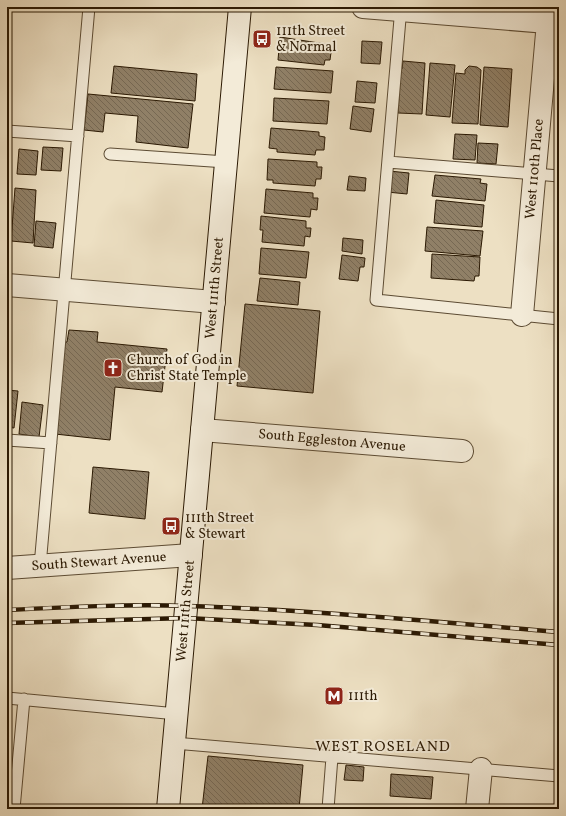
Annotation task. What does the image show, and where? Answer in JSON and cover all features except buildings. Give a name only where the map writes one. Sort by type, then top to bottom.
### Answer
[{"type":"street","name":"West 111th Street","points":[[168,809],[240,7]]},
{"type":"street","points":[[363,7],[553,23]]},
{"type":"street","name":"West 110th Place","points":[[522,315],[534,174],[553,23]]},
{"type":"street","points":[[7,285],[214,302]]},
{"type":"street","name":"South Eggleston Avenue","points":[[202,430],[462,451]]},
{"type":"street","name":"South Stewart Avenue","points":[[7,568],[191,556]]},
{"type":"street","points":[[477,809],[480,769]]},
{"type":"lane","points":[[40,566],[89,7]]},
{"type":"lane","points":[[401,9],[376,300],[559,319]]},
{"type":"lane","points":[[7,131],[78,136]]},
{"type":"lane","points":[[110,154],[226,162]]},
{"type":"lane","points":[[388,162],[559,176]]},
{"type":"lane","points":[[7,440],[51,443]]},
{"type":"lane","points":[[7,698],[177,714]]},
{"type":"lane","points":[[14,809],[24,699]]},
{"type":"lane","points":[[174,743],[559,776]]},
{"type":"lane","points":[[328,809],[332,756]]},
{"type":"railway","points":[[7,610],[165,605],[327,613],[559,632]]},
{"type":"railway","points":[[7,623],[186,618],[317,625],[559,645]]},
{"type":"place","name":"111th Street & Normal","points":[[262,39]]},
{"type":"place","name":"Church of God in Christ State Temple","points":[[113,368]]},
{"type":"place","name":"111th Street & Stewart","points":[[171,526]]},
{"type":"place","name":"111th","points":[[334,696]]},
{"type":"district","name":"WEST ROSELAND","points":[[383,747]]}]
